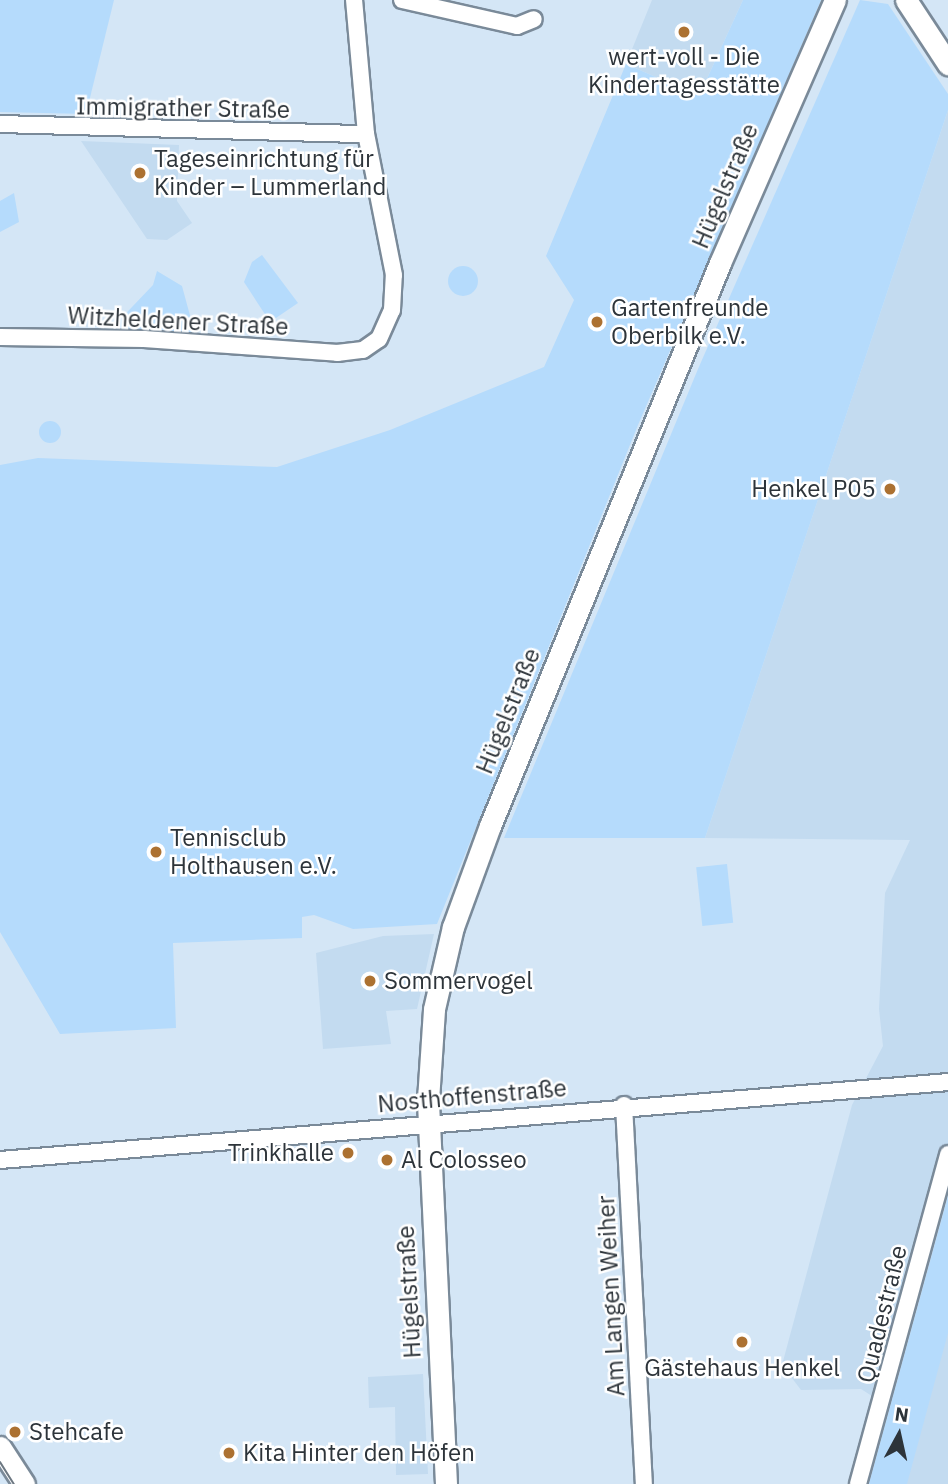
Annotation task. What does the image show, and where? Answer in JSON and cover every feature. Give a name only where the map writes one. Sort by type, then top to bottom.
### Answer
[{"type":"street","points":[[354,0],[366,134]]},
{"type":"street","points":[[402,0],[517,26],[534,19]]},
{"type":"street","name":"Hügelstraße","points":[[446,1484],[427,1123],[434,1009],[462,896],[720,264],[835,0]]},
{"type":"street","points":[[906,0],[948,64]]},
{"type":"street","name":"Immigrather Straße","points":[[0,124],[366,134]]},
{"type":"street","name":"Witzheldener Straße","points":[[0,337],[144,339],[242,349],[352,352],[371,346],[385,331],[394,292],[366,134]]},
{"type":"street","name":"Nosthoffenstraße","points":[[0,1160],[624,1105],[948,1082]]},
{"type":"street","name":"Am Langen Weiher","points":[[624,1105],[644,1484]]},
{"type":"street","name":"Quadestraße","points":[[858,1484],[948,1154]]},
{"type":"street","points":[[0,1447],[24,1484]]},
{"type":"shaded area","points":[[0,0],[114,0],[86,114],[0,112]]},
{"type":"shaded area","name":"wert-voll - Die Kindertagesstätte","points":[[652,0],[743,0],[699,96],[626,64]]},
{"type":"shaded area","points":[[743,0],[821,0],[638,425],[437,924],[353,929],[314,915],[302,917],[302,938],[173,943],[176,1028],[60,1034],[0,932],[0,465],[38,458],[277,467],[390,430],[544,367],[574,300],[546,256],[626,64],[699,96]]},
{"type":"shaded area","points":[[860,0],[888,4],[948,94],[948,110],[705,838],[504,838],[698,369]]},
{"type":"shaded area","points":[[948,110],[948,1484],[863,1484],[875,1398],[861,1389],[801,1390],[782,1365],[852,1105],[883,1046],[879,1009],[885,893],[910,840],[705,838]]},
{"type":"shaded area","name":"Tageseinrichtung für Kinder – Lummerland","points":[[81,141],[179,145],[177,201],[192,223],[167,240],[147,239]]},
{"type":"shaded area","points":[[14,193],[19,222],[0,232],[0,201]]},
{"type":"shaded area","points":[[262,255],[298,303],[270,322],[244,282],[252,262]]},
{"type":"shaded area","points":[[463,266],[474,270],[478,281],[474,292],[463,296],[452,292],[448,281],[452,270]]},
{"type":"shaded area","points":[[157,271],[182,286],[195,334],[111,329],[153,285]]},
{"type":"shaded area","points":[[50,421],[58,424],[61,432],[58,440],[50,443],[42,440],[39,432],[42,424]]},
{"type":"shaded area","points":[[727,864],[733,923],[702,926],[696,867]]},
{"type":"shaded area","name":"Sommervogel","points":[[434,934],[417,1009],[386,1011],[391,1044],[323,1049],[316,953],[383,936]]},
{"type":"shaded area","points":[[948,1197],[948,1333],[907,1484],[869,1484]]},
{"type":"shaded area","points":[[423,1374],[428,1474],[396,1475],[395,1407],[369,1408],[368,1377]]},
{"type":"tram line","points":[[0,1462],[14,1484]]},
{"type":"place","name":"wert-voll - Die Kindertagesstätte","points":[[684,32]]},
{"type":"place","name":"Tageseinrichtung für Kinder – Lummerland","points":[[140,173]]},
{"type":"place","name":"Gartenfreunde Oberbilk e.V.","points":[[597,322]]},
{"type":"place","name":"Henkel P05","points":[[890,489]]},
{"type":"place","name":"Tennisclub Holthausen e.V.","points":[[156,852]]},
{"type":"place","name":"Sommervogel","points":[[370,981]]},
{"type":"place","name":"Trinkhalle","points":[[348,1153]]},
{"type":"place","name":"Al Colosseo","points":[[387,1160]]},
{"type":"place","name":"Gästehaus Henkel","points":[[742,1342]]},
{"type":"place","name":"Stehcafe","points":[[15,1432]]},
{"type":"place","name":"Kita Hinter den Höfen","points":[[229,1453]]}]
